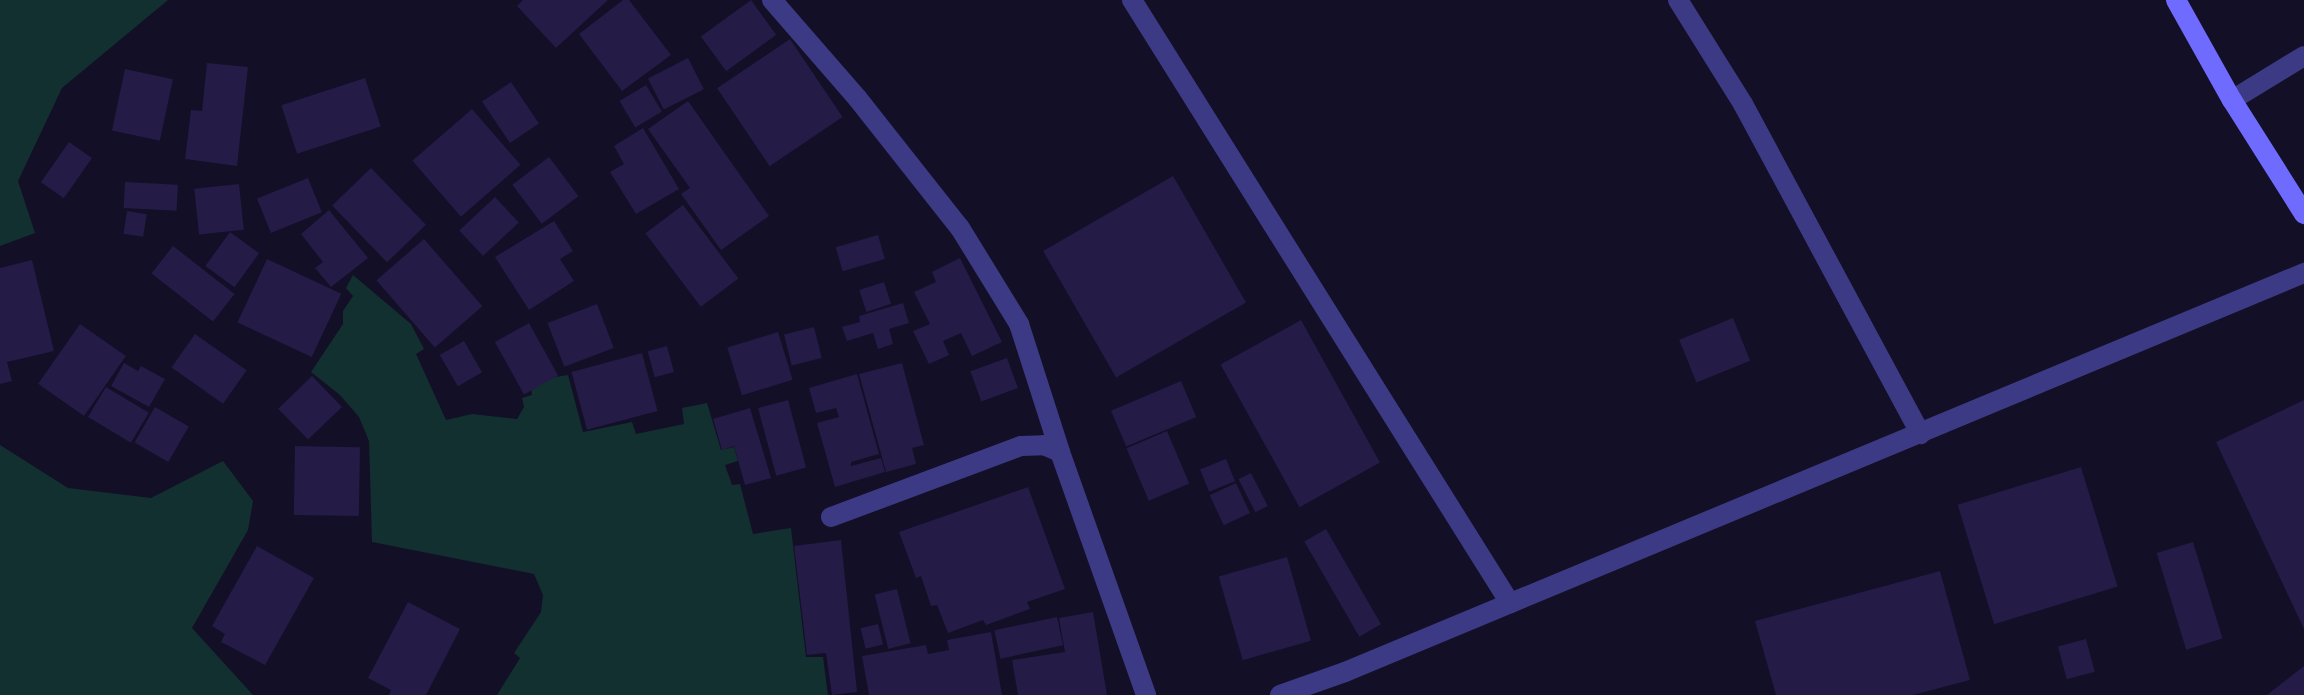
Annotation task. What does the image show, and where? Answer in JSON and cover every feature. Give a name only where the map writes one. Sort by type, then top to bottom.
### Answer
[{"type":"main road","points":[[2176,0],[2232,100],[2304,214]]},
{"type":"street","points":[[772,0],[858,99],[960,228],[1019,324],[1060,452],[1146,695]]},
{"type":"street","points":[[1132,0],[1510,603]]},
{"type":"street","points":[[1678,0],[1743,104],[1921,434]]},
{"type":"street","points":[[2232,100],[2304,56]]},
{"type":"street","points":[[1280,695],[1921,434],[2304,273]]},
{"type":"street","points":[[831,517],[1021,446],[1044,445],[1060,452]]},
{"type":"green space","points":[[0,0],[168,0],[62,88],[18,181],[35,233],[0,246]]},
{"type":"green space","points":[[353,275],[411,324],[424,349],[416,354],[446,420],[472,414],[517,419],[524,407],[522,398],[532,395],[530,381],[568,375],[583,432],[632,422],[636,434],[684,424],[682,408],[707,403],[721,450],[734,447],[738,461],[725,465],[732,485],[740,484],[753,534],[791,528],[806,657],[823,657],[828,695],[497,695],[520,658],[514,653],[541,612],[543,595],[534,574],[372,542],[369,441],[359,417],[340,395],[311,372],[343,324],[343,311],[353,296],[346,288]]},
{"type":"green space","points":[[0,445],[68,488],[151,498],[223,461],[253,501],[248,530],[192,628],[253,695],[0,695]]},
{"type":"building","points":[[523,0],[608,0],[556,48],[517,6]]},
{"type":"building","points":[[623,0],[629,0],[671,55],[622,91],[579,34]]},
{"type":"building","points":[[751,0],[776,35],[726,71],[701,36]]},
{"type":"building","points":[[790,39],[843,117],[770,166],[717,88]]},
{"type":"building","points":[[688,58],[704,89],[664,110],[648,78]]},
{"type":"building","points":[[207,63],[248,67],[237,166],[185,159],[191,110],[202,111]]},
{"type":"building","points":[[125,69],[173,79],[160,141],[112,131]]},
{"type":"building","points":[[365,78],[381,127],[297,154],[281,105]]},
{"type":"building","points":[[511,82],[539,123],[510,143],[482,102]]},
{"type":"building","points":[[646,85],[662,112],[635,128],[619,101]]},
{"type":"building","points":[[688,101],[769,216],[721,250],[681,194],[690,188],[648,129]]},
{"type":"building","points":[[472,109],[521,165],[461,217],[412,161]]},
{"type":"building","points":[[643,128],[679,189],[636,214],[610,172],[624,164],[614,146]]},
{"type":"building","points":[[69,142],[92,158],[64,198],[41,182]]},
{"type":"building","points":[[549,157],[578,196],[542,224],[512,185]]},
{"type":"building","points":[[371,168],[426,225],[387,262],[332,206]]},
{"type":"building","points":[[1173,176],[1246,302],[1116,377],[1043,251]]},
{"type":"building","points":[[308,178],[322,212],[271,233],[257,199]]},
{"type":"building","points":[[125,182],[178,185],[177,211],[124,208]]},
{"type":"building","points":[[239,184],[244,230],[199,234],[194,189]]},
{"type":"building","points":[[495,197],[519,223],[483,256],[459,230]]},
{"type":"building","points":[[683,205],[738,278],[701,307],[645,233]]},
{"type":"building","points":[[329,210],[368,258],[331,287],[315,268],[323,262],[301,234]]},
{"type":"building","points":[[127,211],[147,214],[143,237],[123,234]]},
{"type":"building","points":[[554,221],[573,251],[560,259],[574,281],[529,310],[495,257]]},
{"type":"building","points":[[230,232],[259,253],[234,287],[205,266]]},
{"type":"building","points":[[878,235],[885,259],[843,271],[836,247]]},
{"type":"building","points":[[424,239],[482,306],[435,348],[376,280]]},
{"type":"building","points":[[173,246],[234,294],[213,322],[151,274]]},
{"type":"building","points":[[960,258],[1002,342],[972,356],[961,333],[943,341],[949,355],[929,364],[913,331],[930,324],[914,292],[936,282],[932,272]]},
{"type":"building","points":[[267,259],[341,294],[312,357],[237,322]]},
{"type":"building","points":[[32,260],[54,351],[7,362],[12,381],[0,384],[0,268]]},
{"type":"building","points":[[884,282],[891,304],[866,312],[859,290]]},
{"type":"building","points":[[903,303],[909,323],[889,329],[893,344],[878,349],[873,333],[847,341],[842,327],[860,322],[859,316]]},
{"type":"building","points":[[597,304],[614,348],[564,367],[548,323]]},
{"type":"building","points":[[1733,318],[1750,361],[1696,382],[1679,340]]},
{"type":"building","points":[[1301,320],[1380,463],[1300,507],[1221,365]]},
{"type":"building","points":[[529,323],[558,375],[524,394],[495,342]]},
{"type":"building","points":[[80,324],[126,356],[84,416],[38,384]]},
{"type":"building","points":[[814,327],[822,358],[792,366],[784,334]]},
{"type":"building","points":[[778,332],[793,380],[742,395],[727,347]]},
{"type":"building","points":[[195,334],[247,370],[223,404],[171,368]]},
{"type":"building","points":[[464,341],[482,372],[458,386],[440,355]]},
{"type":"building","points":[[667,346],[674,372],[655,377],[648,351]]},
{"type":"building","points":[[642,353],[658,411],[587,430],[571,372]]},
{"type":"building","points":[[1007,358],[1018,388],[981,401],[970,371]]},
{"type":"building","points":[[124,363],[138,371],[141,366],[165,379],[149,407],[111,386]]},
{"type":"building","points":[[902,363],[924,445],[912,448],[916,464],[886,472],[859,374]]},
{"type":"building","points":[[857,374],[879,454],[851,462],[851,466],[881,458],[885,472],[835,487],[817,423],[839,417],[836,408],[816,413],[809,388]]},
{"type":"building","points":[[312,376],[342,407],[308,440],[278,409]]},
{"type":"building","points":[[1181,381],[1196,417],[1126,447],[1111,411]]},
{"type":"building","points":[[106,387],[149,413],[131,443],[88,417]]},
{"type":"building","points":[[788,400],[806,468],[776,476],[758,408]]},
{"type":"building","points":[[2304,400],[2304,629],[2216,442]]},
{"type":"building","points":[[155,407],[189,426],[168,462],[134,443]]},
{"type":"building","points":[[750,408],[771,478],[745,485],[734,446],[722,450],[713,419]]},
{"type":"building","points":[[1167,431],[1189,483],[1149,501],[1126,448]]},
{"type":"building","points":[[295,446],[360,447],[359,516],[294,515]]},
{"type":"building","points":[[1226,459],[1235,481],[1209,492],[1200,469]]},
{"type":"building","points":[[2081,467],[2118,587],[1994,624],[1958,505]]},
{"type":"building","points":[[1251,473],[1268,506],[1255,512],[1239,479]]},
{"type":"building","points":[[1236,483],[1250,513],[1224,525],[1210,495]]},
{"type":"building","points":[[1028,487],[1065,589],[1027,602],[1030,609],[986,625],[983,620],[948,633],[937,605],[931,606],[921,576],[916,578],[899,532]]},
{"type":"building","points":[[1326,529],[1381,624],[1359,637],[1304,542]]},
{"type":"building","points":[[841,540],[857,692],[832,695],[826,653],[807,655],[794,546]]},
{"type":"building","points":[[2193,542],[2223,639],[2186,650],[2157,553]]},
{"type":"building","points":[[257,546],[314,578],[265,665],[221,642],[225,634],[212,626]]},
{"type":"building","points":[[1287,557],[1311,641],[1243,660],[1219,577]]},
{"type":"building","points":[[1940,571],[1970,680],[1913,695],[1776,695],[1755,621]]},
{"type":"building","points":[[897,589],[911,643],[888,649],[875,595]]},
{"type":"building","points":[[408,602],[460,629],[426,695],[389,695],[391,690],[368,678]]},
{"type":"building","points":[[1093,612],[1107,695],[1018,695],[1012,660],[1065,652],[1059,618]]},
{"type":"building","points":[[1057,617],[1063,645],[1000,659],[994,630]]},
{"type":"building","points":[[878,624],[883,644],[866,649],[861,628]]},
{"type":"building","points":[[991,632],[1002,695],[869,695],[862,656],[926,645],[928,654],[949,650],[947,640]]},
{"type":"building","points":[[2086,639],[2095,672],[2067,679],[2058,647]]},
{"type":"building","points":[[2304,666],[2304,695],[2267,695]]}]
